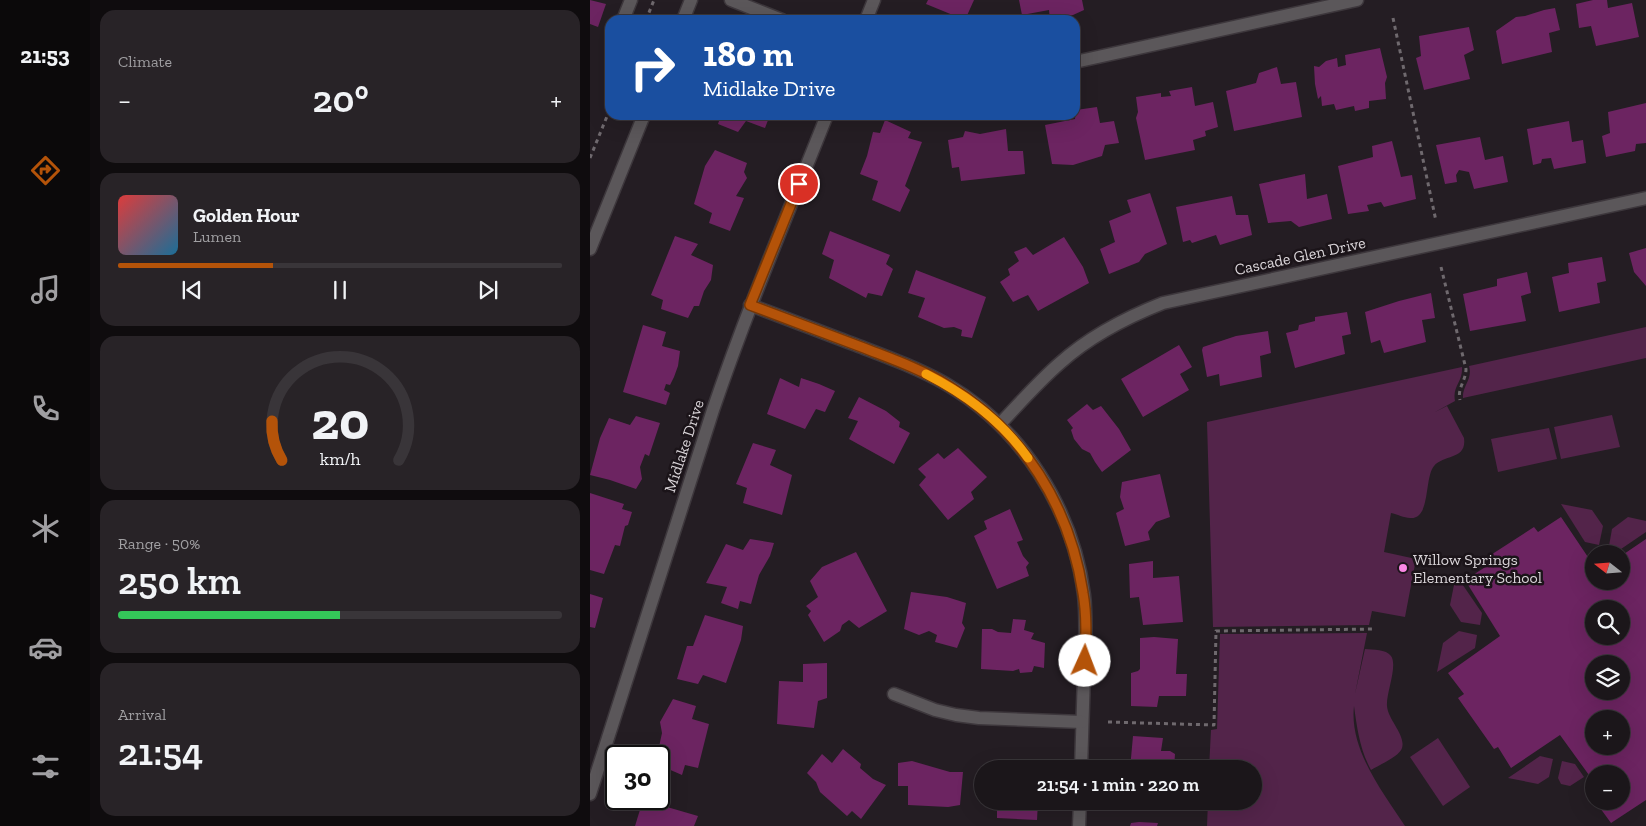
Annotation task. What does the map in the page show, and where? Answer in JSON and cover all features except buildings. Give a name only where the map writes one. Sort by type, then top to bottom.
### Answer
[{"type":"street","points":[[625,15],[631,0]]},
{"type":"street","points":[[685,15],[691,0]]},
{"type":"street","points":[[732,0],[770,15]]},
{"type":"street","points":[[868,15],[874,0]]},
{"type":"street","points":[[1080,61],[1357,0]]},
{"type":"street","points":[[591,245],[642,120]]},
{"type":"street","name":"Midlake Drive","points":[[590,794],[712,410],[750,305],[825,120]]},
{"type":"street","name":"Cascade Glen Drive","points":[[1000,424],[1060,363],[1096,336],[1132,315],[1163,303],[1646,198]]},
{"type":"street","points":[[750,305],[918,370],[947,385],[974,403],[1000,424],[1039,472],[1054,498],[1067,529],[1084,594],[1086,628],[1081,760]]},
{"type":"street","points":[[894,694],[956,716],[1082,722]]},
{"type":"street","points":[[1079,826],[1080,810]]},
{"type":"path","points":[[648,15],[654,0]]},
{"type":"path","points":[[1393,18],[1436,221]]},
{"type":"path","points":[[590,158],[606,120]]},
{"type":"path","points":[[1441,268],[1466,369],[1466,376],[1458,393],[1460,400]]},
{"type":"path","points":[[1108,722],[1214,725],[1216,631],[1374,629]]},
{"type":"shaded area","points":[[1646,327],[1646,358],[1463,398],[1470,375],[1469,366]]},
{"type":"shaded area","points":[[1462,367],[1461,377],[1455,391],[1455,401],[1435,412],[1447,406],[1464,438],[1462,450],[1434,466],[1429,479],[1424,506],[1417,517],[1408,518],[1391,513],[1384,552],[1416,559],[1405,617],[1372,611],[1369,625],[1213,627],[1207,422]]},
{"type":"shaded area","points":[[1612,415],[1620,447],[1561,459],[1554,427]]},
{"type":"shaded area","points":[[1549,428],[1557,459],[1498,472],[1491,439]]},
{"type":"shaded area","points":[[1561,504],[1592,510],[1603,526],[1599,545],[1585,542]]},
{"type":"shaded area","points":[[1628,517],[1646,521],[1646,532],[1627,545],[1609,545],[1612,529]]},
{"type":"shaded area","points":[[1456,575],[1482,613],[1480,625],[1461,622],[1450,605]]},
{"type":"shaded area","points":[[1459,631],[1477,635],[1475,648],[1437,672],[1443,643]]},
{"type":"shaded area","points":[[1367,633],[1355,694],[1365,649],[1379,650],[1391,656],[1393,660],[1393,673],[1387,706],[1390,717],[1403,743],[1402,748],[1393,757],[1371,770],[1362,747],[1354,706],[1354,722],[1357,739],[1369,770],[1405,826],[1207,826],[1208,810],[1262,810],[1262,760],[1209,760],[1211,730],[1217,729],[1220,634]]},
{"type":"shaded area","points":[[1438,738],[1470,787],[1443,806],[1410,757]]},
{"type":"shaded area","points":[[1540,756],[1553,759],[1549,777],[1538,784],[1508,778]]},
{"type":"shaded area","points":[[1562,761],[1575,764],[1584,777],[1570,786],[1561,784],[1558,778]]},
{"type":"slow traffic","points":[[926,374],[974,403],[1000,424],[1028,458]]},
{"type":"place","name":"Willow Springs Elementary School","points":[[1403,568]]},
{"type":"route","points":[[799,184],[750,305],[918,370],[947,385],[974,403],[1000,424],[1039,472],[1054,498],[1067,529],[1084,594],[1085,661]]}]
